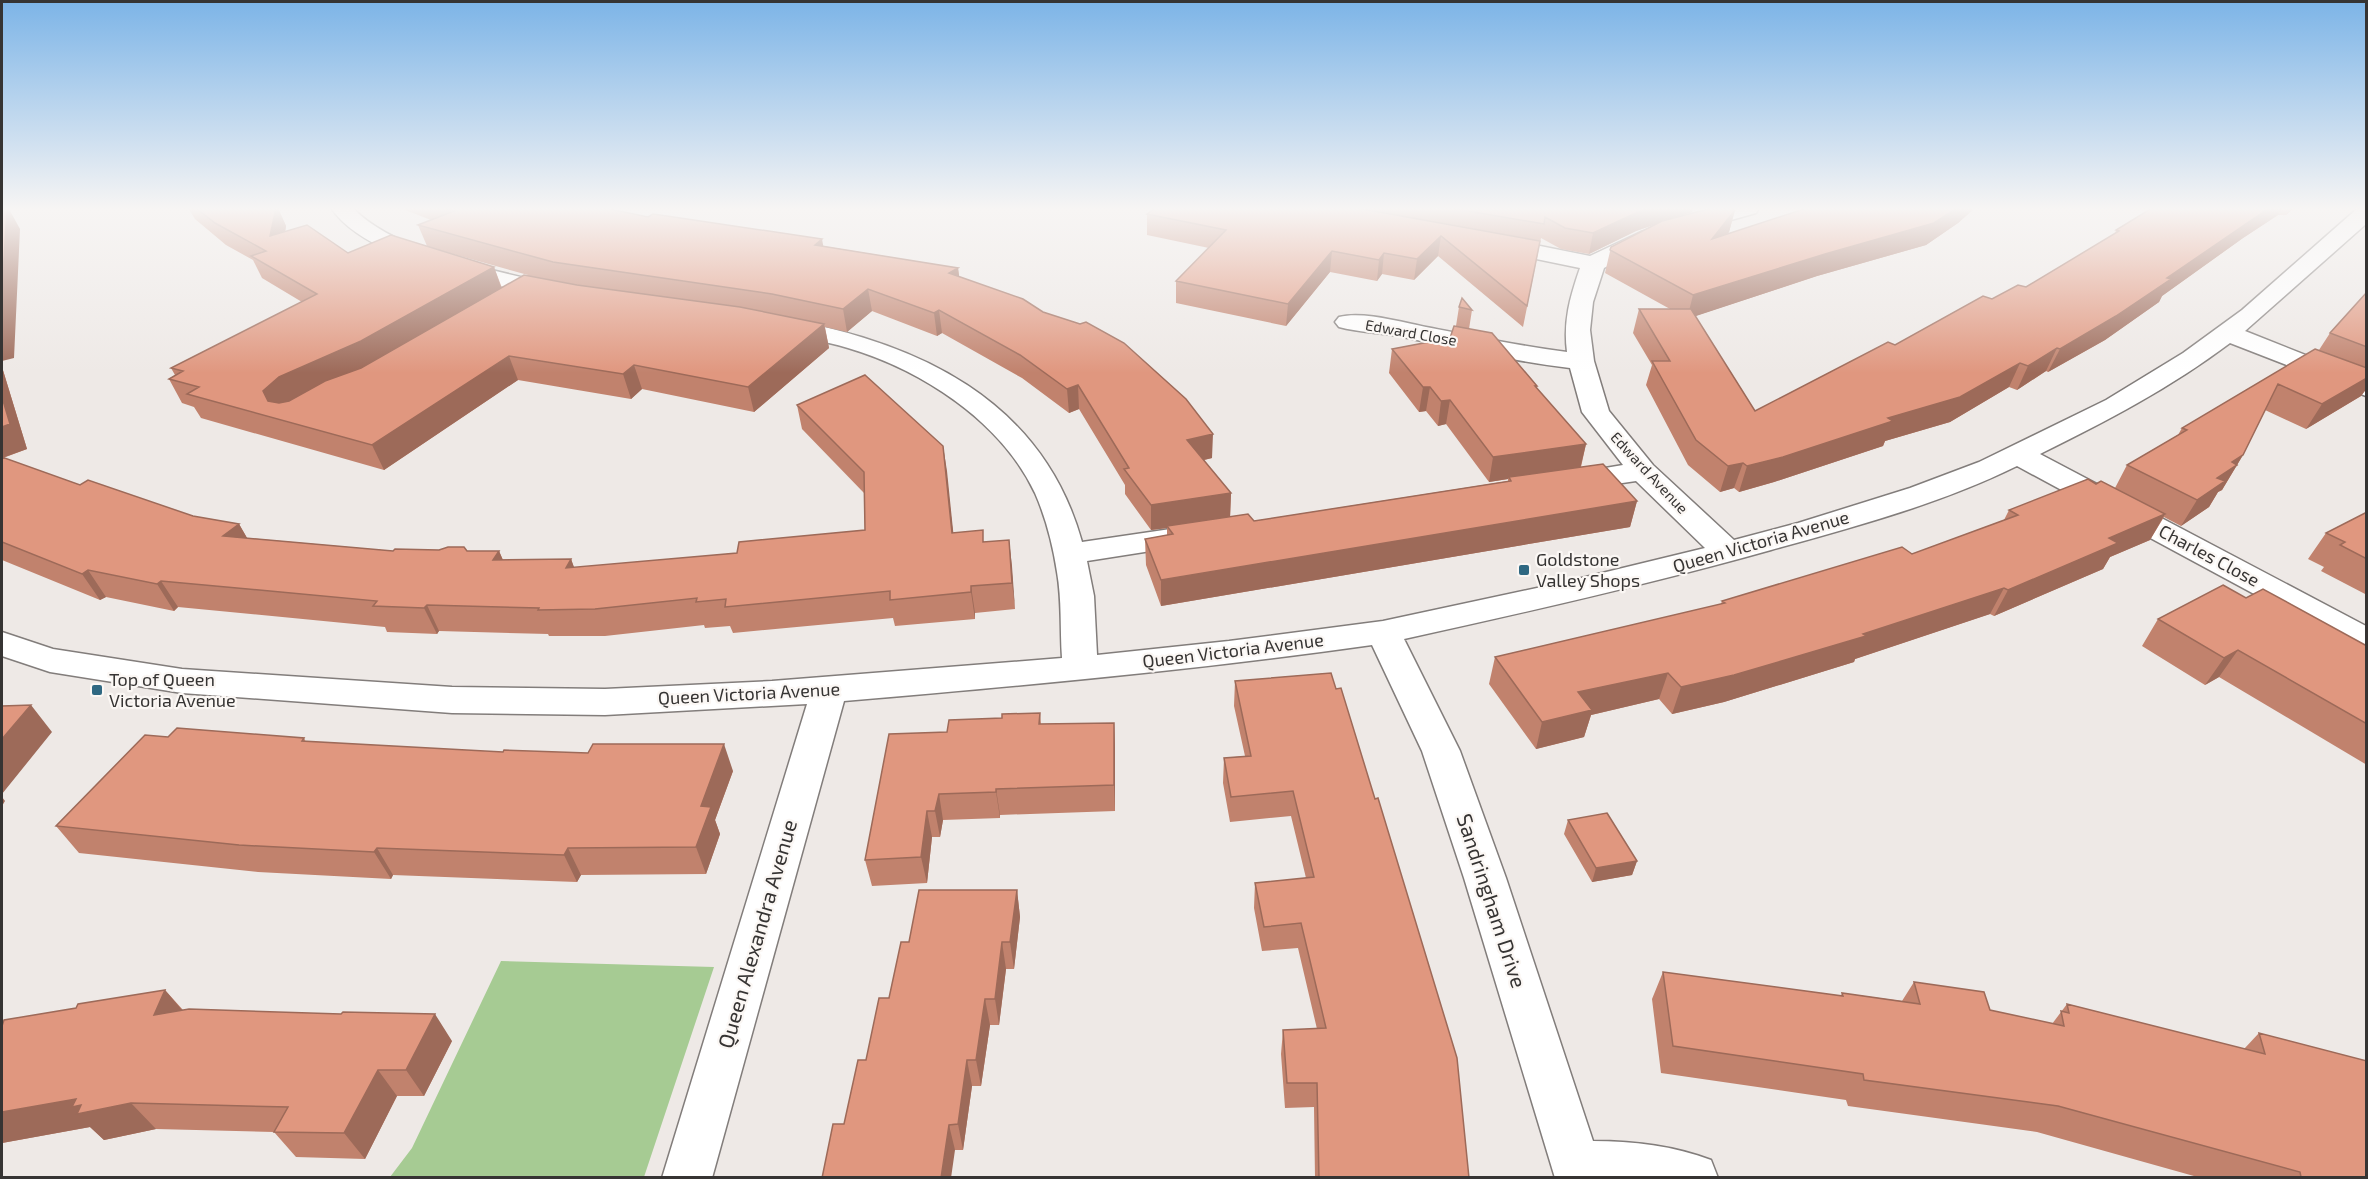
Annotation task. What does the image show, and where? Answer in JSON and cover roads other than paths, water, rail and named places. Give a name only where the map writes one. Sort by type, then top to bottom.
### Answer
[{"type":"street","points":[[455,263],[575,297]]},
{"type":"street","points":[[1588,263],[1593,264]]},
{"type":"street","name":"Queen Victoria Avenue","points":[[2,644],[50,660],[182,681],[452,700],[605,702],[827,690],[1081,669],[1229,653],[1383,632],[1565,593],[1728,552],[1809,530],[1921,494],[2019,454],[2116,406],[2192,359],[2251,315],[2310,263]]},
{"type":"street","name":"Edward Avenue","points":[[1593,264],[1581,303],[1577,330],[1581,361],[1596,412],[1617,442],[1643,471],[1728,552]]},
{"type":"street","points":[[506,301],[530,286]]},
{"type":"street","points":[[758,322],[831,335],[869,346],[930,373],[957,390],[1005,430],[1030,460],[1052,499],[1062,526],[1077,594],[1078,652],[1081,669]]},
{"type":"street","name":"Edward Close","points":[[1348,322],[1394,328],[1529,356],[1581,361]]},
{"type":"street","points":[[2227,333],[2367,388]]},
{"type":"street","name":"Charles Close","points":[[2019,454],[2367,640]]},
{"type":"street","points":[[1537,486],[1643,471]]},
{"type":"street","points":[[1068,554],[1220,532]]},
{"type":"street","name":"Sandringham Drive","points":[[1383,632],[1441,751],[1485,878],[1578,1171]]},
{"type":"street","name":"Queen Alexandra Avenue","points":[[687,1178],[824,710],[827,690]]},
{"type":"street","points":[[1578,1171],[1620,1165],[1694,1178]]},
{"type":"place","name":"Goldstone Valley Shops","points":[[1524,570]]},
{"type":"place","name":"Top of Queen Victoria Avenue","points":[[97,690]]}]
